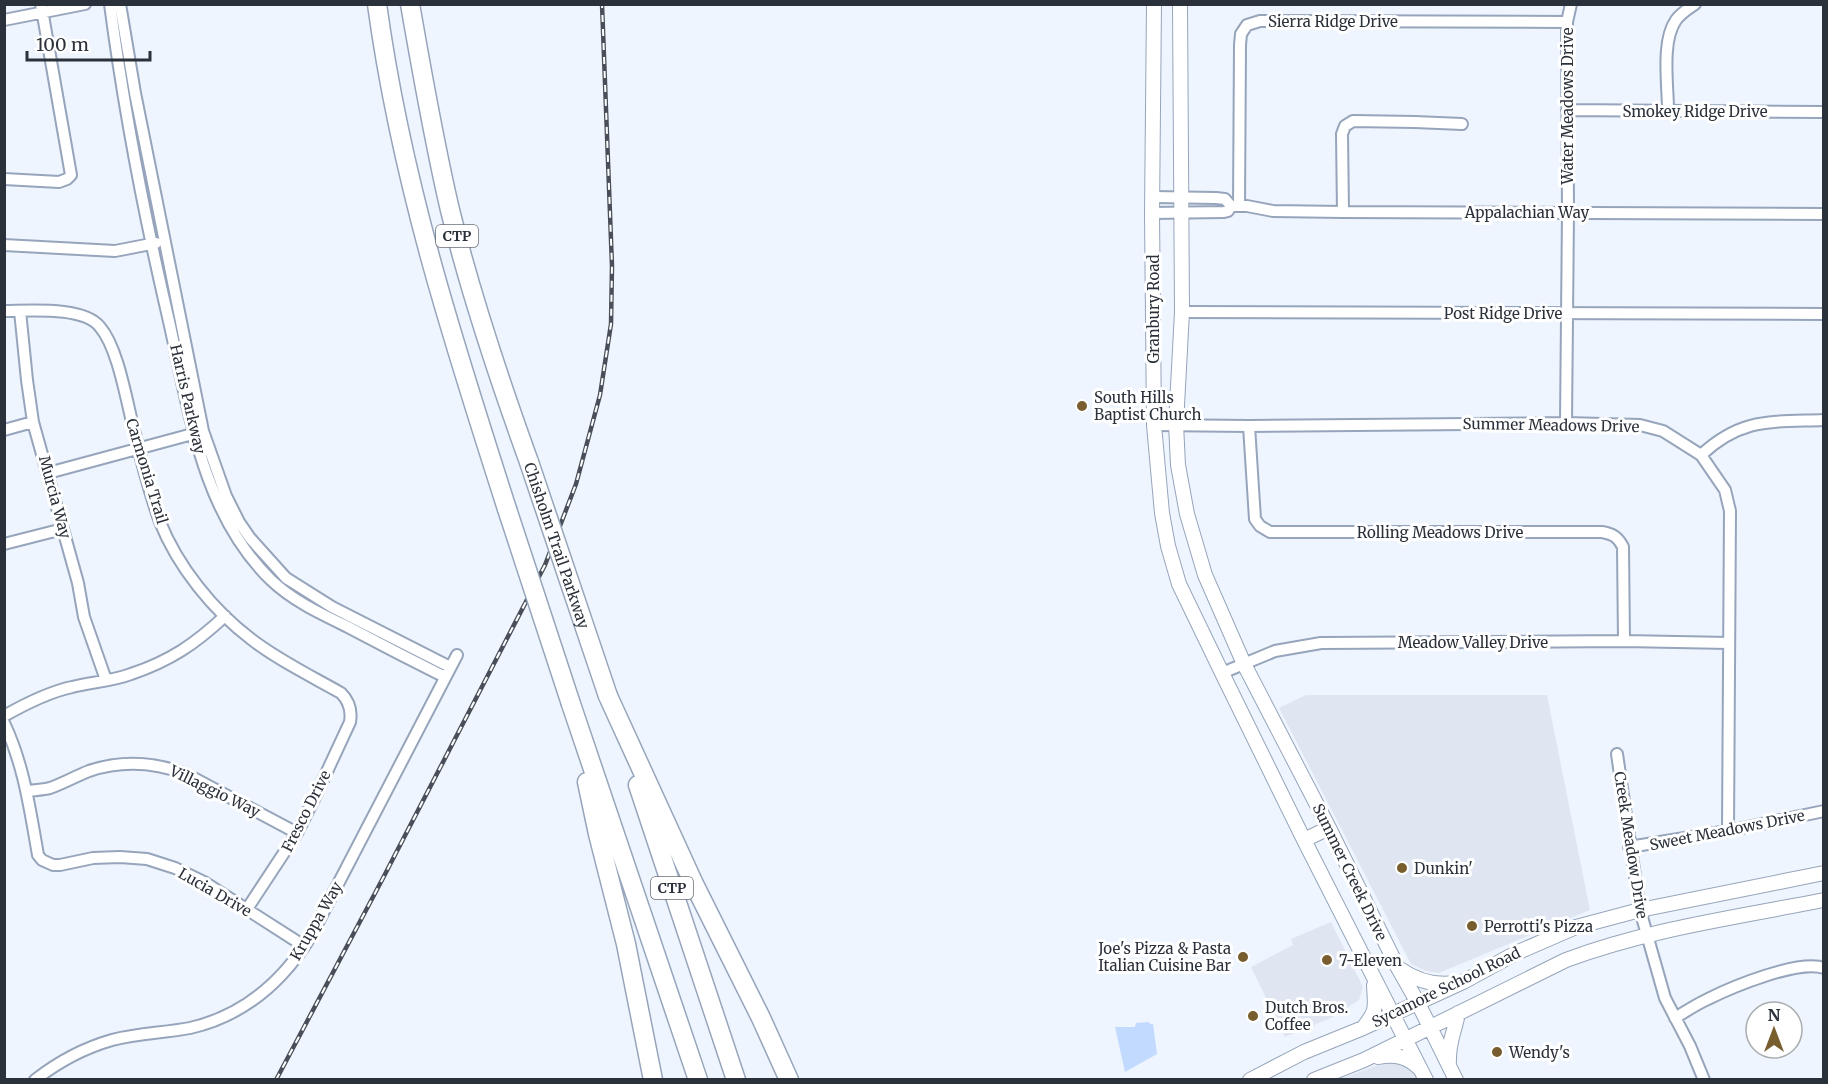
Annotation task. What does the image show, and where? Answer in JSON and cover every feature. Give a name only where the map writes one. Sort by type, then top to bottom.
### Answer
[{"type":"highway","name":"CTP","points":[[377,4],[399,134],[418,214],[455,348],[571,704],[698,1080]]},
{"type":"highway","name":"Chisholm Trail Parkway","points":[[410,4],[455,230],[496,370],[736,1080]]},
{"type":"highway","points":[[608,696],[694,884],[761,1018],[789,1080]]},
{"type":"highway","points":[[571,704],[598,834],[626,944],[653,1080]]},
{"type":"main road","name":"Granbury Road","points":[[1154,4],[1152,213],[1154,424],[1162,513],[1168,546],[1179,584],[1222,673]]},
{"type":"main road","name":"Granbury Road","points":[[1180,4],[1182,312],[1176,424],[1178,465],[1187,514],[1205,575],[1244,664]]},
{"type":"main road","name":"Summer Creek Drive","points":[[1244,664],[1453,1073]]},
{"type":"main road","name":"Summer Creek Drive","points":[[1222,673],[1424,1075]]},
{"type":"main road","points":[[1304,840],[1329,828]]},
{"type":"main road","name":"Sycamore School Road","points":[[1250,1080],[1304,1052],[1464,982],[1516,953],[1576,927],[1640,910],[1824,873]]},
{"type":"main road","name":"Sycamore School Road","points":[[1314,1080],[1364,1060],[1566,960],[1603,946],[1647,935],[1824,900]]},
{"type":"main road","points":[[1397,966],[1418,980],[1429,983],[1464,982]]},
{"type":"main road","points":[[1363,1028],[1374,1014],[1376,1005],[1374,977]]},
{"type":"main road","points":[[1453,1073],[1448,1050],[1458,1013]]},
{"type":"main road","points":[[1364,1060],[1393,1055],[1411,1060],[1424,1075]]},
{"type":"street","points":[[4,20],[41,8],[85,4]]},
{"type":"street","name":"Harris Parkway","points":[[110,4],[131,146],[151,244],[199,432],[239,522],[278,571],[305,591],[448,672]]},
{"type":"street","name":"Harris Parkway","points":[[120,4],[199,432]]},
{"type":"street","name":"Water Meadows Drive","points":[[1566,423],[1567,22],[1571,4]]},
{"type":"street","points":[[1668,110],[1668,42],[1676,20],[1695,4]]},
{"type":"street","points":[[4,179],[59,182],[71,175],[41,8]]},
{"type":"street","name":"Sierra Ridge Drive","points":[[1235,206],[1240,45],[1241,34],[1247,25],[1260,21],[1567,22]]},
{"type":"street","name":"Smokey Ridge Drive","points":[[1567,110],[1824,112]]},
{"type":"street","points":[[1343,212],[1342,134],[1345,126],[1353,121],[1462,124]]},
{"type":"street","name":"Appalachian Way","points":[[1153,197],[1225,199],[1235,206],[1273,211],[1824,214]]},
{"type":"street","name":"Appalachian Way","points":[[1152,213],[1224,212],[1235,206]]},
{"type":"street","points":[[4,245],[115,251],[165,241]]},
{"type":"street","name":"Carmonia Trail","points":[[4,311],[76,313],[89,317],[100,326],[109,341],[117,364],[138,448],[161,523],[180,560],[225,616],[253,640],[341,693],[347,699],[350,707]]},
{"type":"street","name":"Murcia Way","points":[[20,311],[33,422],[78,583],[84,617],[106,680]]},
{"type":"street","name":"Post Ridge Drive","points":[[1182,312],[1824,314]]},
{"type":"street","points":[[1701,455],[1717,441],[1736,430],[1767,422],[1824,420]]},
{"type":"street","points":[[4,430],[33,422]]},
{"type":"street","name":"Summer Meadows Drive","points":[[1154,424],[1249,426],[1566,423],[1640,425],[1663,431],[1701,455],[1725,490],[1730,511],[1728,831]]},
{"type":"street","name":"Rolling Meadows Drive","points":[[1249,426],[1255,519],[1260,526],[1270,532],[1602,532],[1612,534],[1620,540],[1623,547],[1624,641]]},
{"type":"street","points":[[48,473],[199,432]]},
{"type":"street","points":[[4,544],[63,529]]},
{"type":"street","points":[[4,716],[44,696],[69,687],[129,675],[184,650],[203,637],[225,616]]},
{"type":"street","name":"Meadow Valley Drive","points":[[1222,673],[1275,651],[1321,643],[1624,641],[1729,643]]},
{"type":"street","name":"Kruppa Way","points":[[35,1080],[57,1064],[85,1050],[113,1040],[191,1028],[212,1022],[249,1004],[285,973],[304,946],[456,655]]},
{"type":"street","name":"Fresco Drive","points":[[247,909],[283,857],[317,794],[350,722],[350,707]]},
{"type":"street","points":[[4,723],[15,747],[27,791]]},
{"type":"street","name":"Creek Meadow Drive","points":[[1617,754],[1640,910],[1665,998],[1690,1046],[1704,1080]]},
{"type":"street","name":"Villaggio Way","points":[[27,791],[49,788],[89,771],[109,766],[132,763],[149,764],[168,767],[186,774],[297,832]]},
{"type":"street","name":"Lucia Drive","points":[[27,791],[38,855],[48,863],[60,865],[93,858],[120,857],[147,859],[175,868],[204,882],[304,946]]},
{"type":"street","name":"Sweet Meadows Drive","points":[[1629,847],[1728,831],[1824,811]]},
{"type":"street","points":[[1675,1018],[1707,999],[1745,983],[1792,969],[1816,965],[1824,968]]},
{"type":"shaded area","points":[[1306,695],[1547,695],[1590,910],[1439,973],[1426,971],[1411,964],[1279,708]]},
{"type":"shaded area","points":[[1331,922],[1363,987],[1359,1000],[1331,1018],[1285,1037],[1251,967],[1293,945],[1291,939]]},
{"type":"shaded area","points":[[1136,1023],[1153,1024],[1157,1054],[1125,1072],[1115,1027],[1135,1027]]},
{"type":"shaded area","points":[[1389,1061],[1401,1062],[1414,1069],[1419,1080],[1337,1080]]},
{"type":"railway","points":[[276,1080],[545,565],[576,484],[600,395],[611,324],[612,266],[602,4]]},
{"type":"place","name":"South Hills Baptist Church","points":[[1082,406]]},
{"type":"place","name":"Dunkin'","points":[[1402,868]]},
{"type":"place","name":"Perrotti's Pizza","points":[[1472,926]]},
{"type":"place","name":"Joe's Pizza & Pasta Italian Cuisine Bar","points":[[1243,957]]},
{"type":"place","name":"7-Eleven","points":[[1327,960]]},
{"type":"place","name":"Dutch Bros. Coffee","points":[[1253,1016]]},
{"type":"place","name":"Wendy's","points":[[1497,1052]]}]
